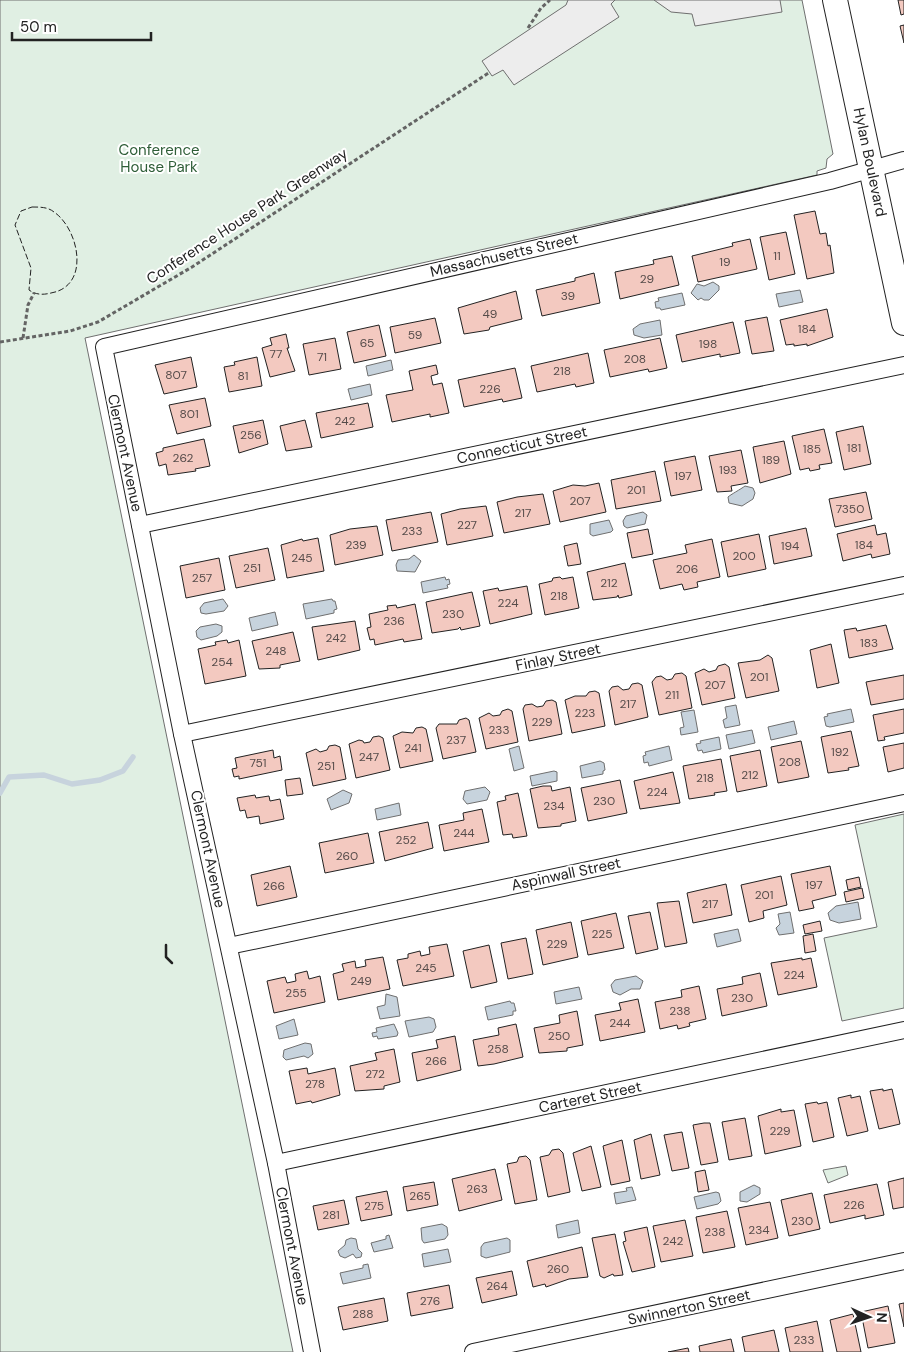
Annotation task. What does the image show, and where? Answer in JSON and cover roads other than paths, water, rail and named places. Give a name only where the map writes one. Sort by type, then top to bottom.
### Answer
[{"type":"street","name":"Hylan Boulevard","points":[[835,0],[904,324]]},
{"type":"street","name":"Massachusetts Street","points":[[104,347],[872,170],[904,160]]},
{"type":"street","name":"Clermont Avenue","points":[[104,347],[182,734],[276,1163],[312,1352]]},
{"type":"street","name":"Connecticut Street","points":[[140,525],[904,365]]},
{"type":"street","name":"Finlay Street","points":[[182,734],[904,585]]},
{"type":"street","name":"Aspinwall Street","points":[[229,946],[904,803]]},
{"type":"street","name":"Carteret Street","points":[[276,1163],[904,1030]]},
{"type":"street","name":"Swinnerton Street","points":[[474,1352],[904,1261]]},
{"type":"waterway","points":[[0,793],[9,777],[44,775],[72,784],[100,780],[123,771],[133,757]]},
{"type":"park label","name":"Conference House Park","points":[[159,158]]}]
